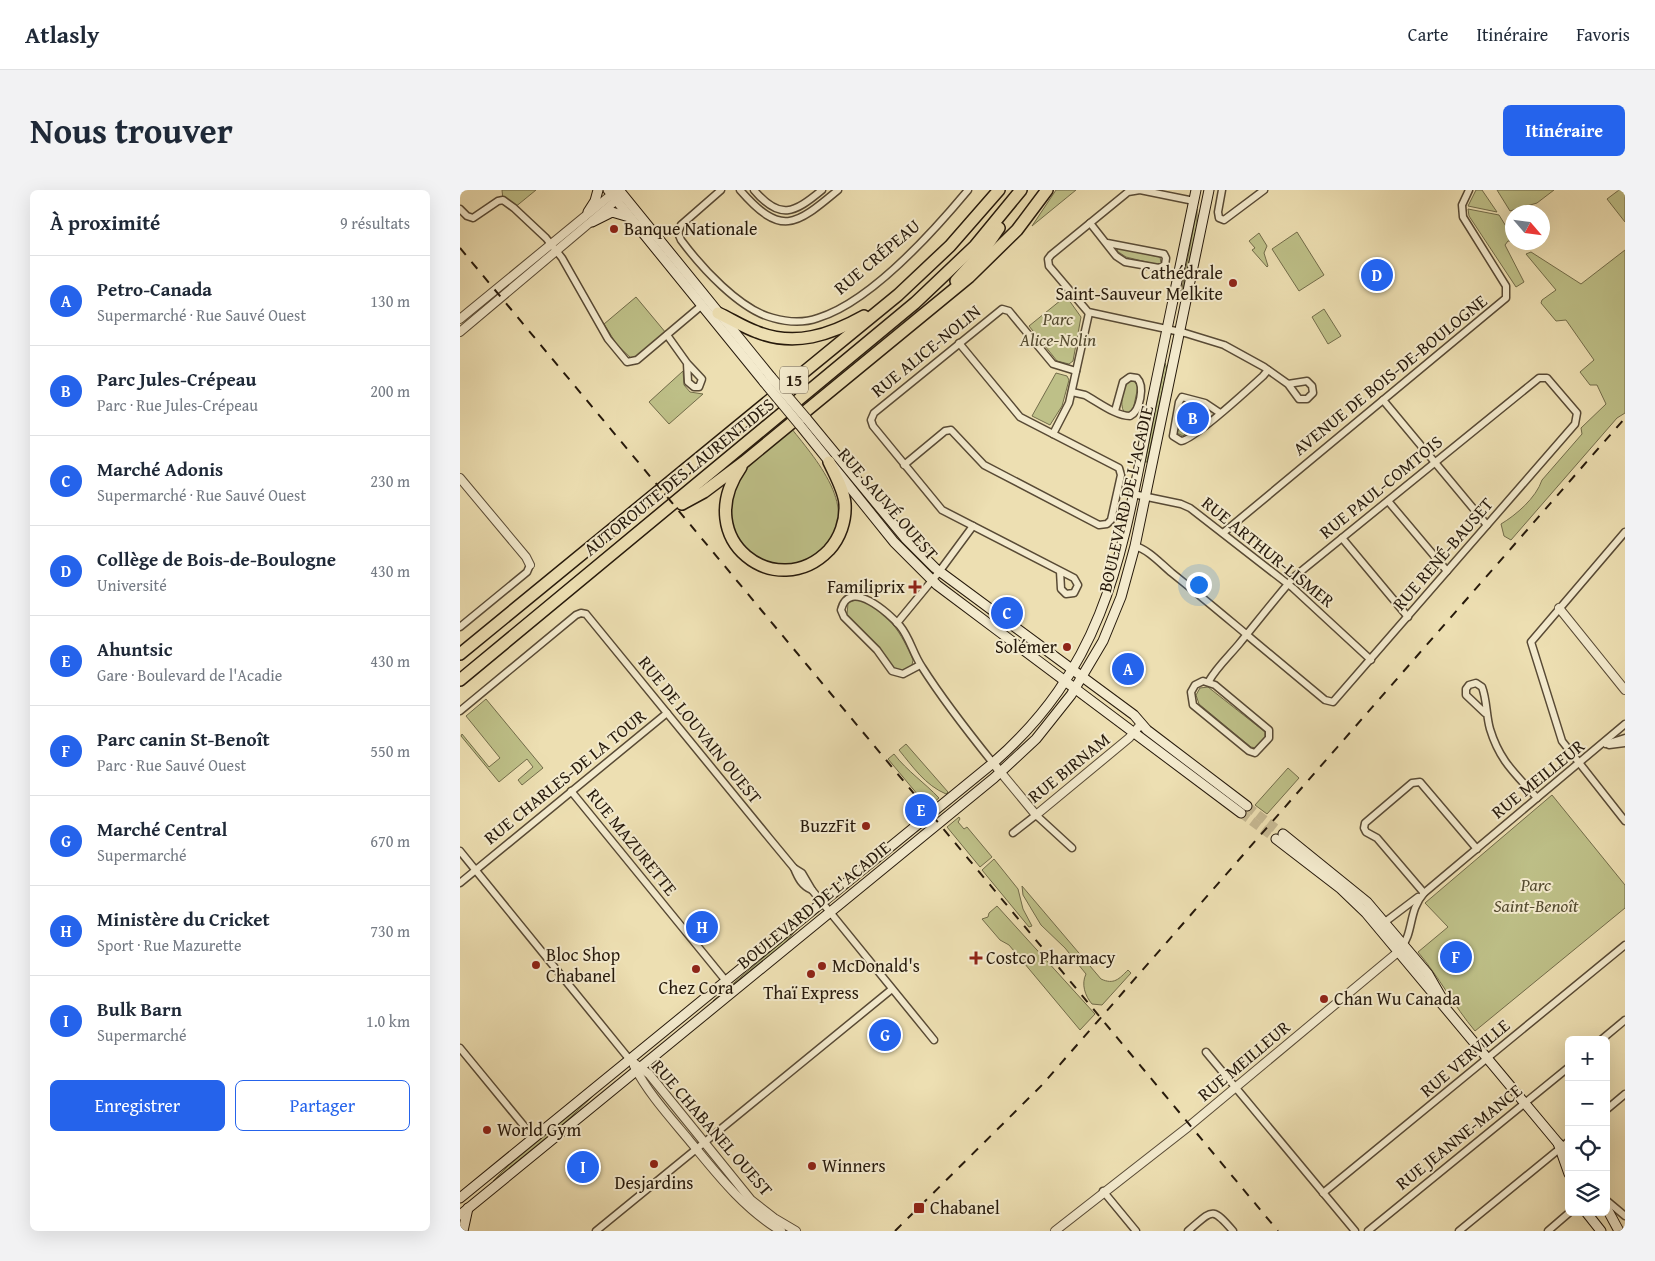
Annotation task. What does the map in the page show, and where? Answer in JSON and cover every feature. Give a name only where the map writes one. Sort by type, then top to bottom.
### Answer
[{"type":"highway","name":"AUTOROUTE DES LAURENTIDES","points":[[460,654],[890,302],[946,250],[999,190]]},
{"type":"highway","name":"AUTOROUTE DES LAURENTIDES","points":[[460,680],[926,294],[975,246],[1022,190]]},
{"type":"highway","points":[[936,303],[984,250],[1022,190]]},
{"type":"highway","points":[[658,517],[704,492],[744,462],[994,256],[1023,223],[1047,190]]},
{"type":"highway","points":[[718,313],[763,334],[797,339],[817,337],[836,331],[890,302]]},
{"type":"highway","points":[[744,462],[733,478],[726,495],[724,512],[728,532],[739,548],[753,560],[767,567],[787,570],[802,567],[820,558],[833,545],[840,533],[844,517],[844,500],[829,462]]},
{"type":"main road","points":[[588,212],[595,201],[598,190]]},
{"type":"main road","name":"BOULEVARD DE L'ACADIE","points":[[460,1198],[992,763],[1031,725],[1065,682],[1095,628],[1110,590],[1133,494],[1196,190]]},
{"type":"main road","name":"BOULEVARD DE L'ACADIE","points":[[460,1215],[1001,772],[1036,739],[1075,688],[1113,617],[1135,546],[1209,190]]},
{"type":"main road","points":[[616,193],[629,217],[701,306],[767,379]]},
{"type":"main road","points":[[616,193],[718,313],[767,379]]},
{"type":"main road","points":[[592,222],[612,212],[629,217]]},
{"type":"main road","name":"RUE SAUVÉ OUEST","points":[[767,379],[905,538],[939,572],[1134,715],[1141,724],[1244,809],[1065,682],[933,580],[894,542],[829,462],[802,421]]},
{"type":"main road","points":[[1452,1015],[1428,974],[1385,922],[1355,890],[1280,837],[1351,898],[1398,952],[1563,1147],[1568,1171]]},
{"type":"main road","points":[[463,1231],[468,1208]]},
{"type":"main road","points":[[1610,1214],[1619,1231]]},
{"type":"main road","points":[[1589,1216],[1601,1231]]},
{"type":"street","name":"RUE CRÉPEAU","points":[[721,190],[684,221],[678,230],[683,244],[742,304],[774,319],[806,321],[831,313],[877,282],[932,230],[967,190]]},
{"type":"street","points":[[740,190],[760,213],[779,221],[796,220],[809,214],[834,191]]},
{"type":"street","points":[[754,190],[771,207],[788,211],[801,206],[822,190]]},
{"type":"street","points":[[1194,201],[1133,190],[1051,255],[1048,262],[1050,267],[1089,313],[1224,345],[1268,370],[1288,384]]},
{"type":"street","points":[[1222,190],[1218,212],[1221,220],[1228,219],[1264,190]]},
{"type":"street","name":"AVENUE DE BOIS-DE-BOULOGNE","points":[[1223,534],[1507,296],[1506,286],[1463,217],[1462,205],[1468,190]]},
{"type":"street","points":[[460,318],[588,212],[616,193]]},
{"type":"street","points":[[460,332],[592,222],[616,193]]},
{"type":"street","points":[[460,209],[466,216],[476,218],[498,201],[503,200],[550,243],[560,248],[608,339],[627,362],[637,360],[701,306]]},
{"type":"street","points":[[1090,223],[1107,243],[1123,261],[1159,268],[1165,265],[1166,258],[1164,254],[1107,243]]},
{"type":"street","name":"RUE ALICE-NOLIN","points":[[1060,571],[940,508],[873,426],[871,417],[998,311],[1006,310],[1052,364],[1076,371]]},
{"type":"street","points":[[1053,434],[1068,406],[1089,313]]},
{"type":"street","points":[[667,335],[687,363]]},
{"type":"street","points":[[904,465],[945,432],[951,430],[984,465],[1098,524],[1105,525],[1111,520],[1121,475],[1120,469],[1018,415],[959,343]]},
{"type":"street","points":[[1220,413],[1210,405],[1182,397],[1179,402],[1173,436],[1181,441],[1187,440],[1220,413],[1268,370]]},
{"type":"street","name":"RUE PAUL-COMTOIS","points":[[1209,681],[1269,730],[1269,738],[1258,752],[1249,751],[1193,704],[1190,696],[1193,688],[1201,682],[1209,681],[1288,584],[1542,376],[1549,380],[1577,413],[1576,424]]},
{"type":"street","points":[[1072,392],[1083,394],[1115,411],[1127,416],[1136,412],[1141,385],[1138,378],[1130,377],[1124,381],[1115,411]]},
{"type":"street","points":[[1383,400],[1487,525]]},
{"type":"street","name":"RUE RENÉ-BAUSET","points":[[1246,634],[1332,703],[1576,424]]},
{"type":"street","points":[[460,478],[526,557],[530,565],[527,572],[460,627]]},
{"type":"street","name":"RUE ARTHUR-LISMER","points":[[1133,494],[1186,505],[1288,584],[1371,660]]},
{"type":"street","points":[[1388,501],[1447,571]]},
{"type":"street","points":[[897,623],[933,580],[972,526]]},
{"type":"street","points":[[1625,532],[1531,640],[1558,733],[1579,764],[1625,821]]},
{"type":"street","points":[[1342,538],[1408,618]]},
{"type":"street","points":[[1135,546],[1145,550],[1246,634]]},
{"type":"street","points":[[920,665],[903,674],[892,671],[877,650],[842,614],[843,604],[851,597],[867,599],[897,623],[904,632],[920,665],[992,763],[1036,815],[1072,848]]},
{"type":"street","points":[[1559,608],[1622,681],[1625,690]]},
{"type":"street","name":"RUE DE LOUVAIN OUEST","points":[[460,711],[576,615],[583,613],[591,620],[794,868],[805,877],[812,890],[934,1040]]},
{"type":"street","name":"RUE CHARLES-DE LA TOUR","points":[[460,883],[667,713]]},
{"type":"street","points":[[1486,713],[1496,744],[1508,767],[1537,798]]},
{"type":"street","name":"RUE BIRNAM","points":[[1013,833],[1135,733],[1141,724]]},
{"type":"street","name":"RUE MEILLEUR","points":[[1385,922],[1424,893],[1625,724]]},
{"type":"street","name":"RUE MEILLEUR","points":[[1602,745],[1625,738]]},
{"type":"street","name":"RUE MEILLEUR","points":[[1602,745],[1625,742]]},
{"type":"street","points":[[1424,893],[1377,838],[1366,832],[1364,828],[1365,823],[1412,783],[1420,782],[1477,849]]},
{"type":"street","name":"RUE MAZURETTE","points":[[572,791],[726,981]]},
{"type":"street","name":"RUE CHABANEL OUEST","points":[[460,851],[638,1069],[663,1108],[696,1149],[739,1199],[781,1231]]},
{"type":"street","name":"RUE MEILLEUR","points":[[1055,1231],[1103,1191],[1178,1135],[1398,952],[1404,944],[1413,909],[1424,893]]},
{"type":"street","name":"RUE VERVILLE","points":[[1323,1193],[1625,945]]},
{"type":"street","points":[[596,1231],[892,989]]},
{"type":"street","points":[[1606,1036],[1625,1020]]},
{"type":"street","points":[[460,1048],[534,1138]]},
{"type":"street","points":[[1206,1052],[1355,1231]]},
{"type":"street","name":"RUE CHABANEL OUEST","points":[[638,1069],[648,1074],[756,1204],[796,1231]]},
{"type":"street","name":"RUE JEANNE-MANCE","points":[[1368,1231],[1565,1069]]},
{"type":"street","points":[[1610,1107],[1625,1094]]},
{"type":"street","points":[[1459,1231],[1563,1147]]},
{"type":"street","points":[[1103,1191],[1136,1231]]},
{"type":"street","points":[[1610,1203],[1624,1212]]},
{"type":"street","points":[[1188,1231],[1214,1212],[1220,1215],[1233,1231]]},
{"type":"street","points":[[1548,1231],[1565,1216]]},
{"type":"green space","points":[[502,190],[536,190],[514,208],[503,200]]},
{"type":"green space","points":[[1056,190],[1076,190],[1032,226]]},
{"type":"green space","points":[[1476,190],[1482,190],[1497,212],[1468,206]]},
{"type":"green space","points":[[1497,190],[1554,190],[1537,203],[1530,205],[1506,205]]},
{"type":"green space","points":[[1619,190],[1625,190],[1625,222],[1607,199]]},
{"type":"green space","points":[[1197,209],[1197,225],[1180,299]]},
{"type":"green space","points":[[1468,209],[1499,215],[1505,225],[1505,250],[1508,250],[1524,282],[1516,287],[1469,216]]},
{"type":"green space","points":[[1297,232],[1324,275],[1299,291],[1272,249]]},
{"type":"green space","points":[[1259,233],[1267,246],[1264,253],[1267,267],[1252,250],[1255,248],[1249,241]]},
{"type":"green space","points":[[1118,248],[1160,257],[1161,263],[1159,265],[1126,257],[1117,251]]},
{"type":"green space","points":[[1625,250],[1625,413],[1617,418],[1511,540],[1504,536],[1501,524],[1519,511],[1530,499],[1542,480],[1582,434],[1581,428],[1606,404],[1597,385],[1590,385],[1580,372],[1594,360],[1566,320],[1556,321],[1541,303],[1542,300],[1556,290],[1526,254],[1531,252],[1581,284]]},
{"type":"green space","name":"Parc Alice-Nolin","points":[[1066,296],[1081,317],[1073,361],[1069,364],[1057,361],[1029,326]]},
{"type":"green space","points":[[636,297],[666,333],[636,358],[632,359],[617,345],[604,324]]},
{"type":"green space","points":[[1324,309],[1341,336],[1328,344],[1312,317]]},
{"type":"green space","points":[[1165,363],[1167,369],[1147,462],[1145,462]]},
{"type":"green space","points":[[683,371],[684,385],[690,392],[703,394],[669,424],[649,402]]},
{"type":"green space","name":"Parc Alice-Nolin","points":[[1056,373],[1067,376],[1069,380],[1062,406],[1050,425],[1032,416]]},
{"type":"green space","points":[[1130,380],[1134,381],[1138,386],[1133,410],[1128,413],[1124,412],[1123,409],[1122,395],[1125,386]]},
{"type":"green space","points":[[1184,401],[1207,409],[1209,414],[1183,436],[1177,433]]},
{"type":"green space","points":[[791,428],[813,457],[833,489],[838,506],[838,523],[832,539],[818,554],[806,561],[783,568],[747,553],[728,521],[735,482],[744,470]]},
{"type":"green space","points":[[858,599],[877,609],[892,623],[909,650],[913,660],[912,665],[903,671],[893,668],[876,644],[847,615],[848,603]]},
{"type":"green space","points":[[1208,687],[1265,732],[1265,737],[1256,748],[1251,747],[1199,704],[1196,695],[1200,688]]},
{"type":"green space","points":[[486,699],[543,768],[522,785],[518,780],[533,767],[527,759],[499,782],[461,736],[462,734],[489,767],[500,758],[466,716]]},
{"type":"green space","points":[[906,744],[948,792],[946,794],[932,786],[914,769],[899,750]]},
{"type":"green space","points":[[894,754],[939,798],[928,807],[888,759]]},
{"type":"green space","points":[[1288,768],[1299,778],[1267,814],[1255,805]]},
{"type":"green space","name":"Parc Saint-Benoît","points":[[1552,795],[1625,885],[1625,908],[1475,1031],[1418,952],[1448,927],[1425,903]]},
{"type":"green space","points":[[959,817],[958,822],[964,829],[967,827],[992,857],[980,867],[947,827]]},
{"type":"green space","points":[[994,859],[1018,889],[1023,909],[1032,926],[1029,927],[982,870]]},
{"type":"green space","points":[[1022,886],[1101,979],[1113,981],[1128,970],[1131,973],[1102,1005],[1092,1004],[1084,986],[1086,974],[1065,948],[1041,925],[1023,895]]},
{"type":"green space","points":[[997,906],[1095,1014],[1080,1030],[1009,945],[1000,940],[982,919],[988,917],[989,913]]},
{"type":"green space","points":[[799,927],[784,944],[713,1001]]},
{"type":"green space","points":[[593,1096],[556,1131],[493,1181],[509,1165]]},
{"type":"tunnel","points":[[1247,806],[1283,834]]},
{"type":"tunnel","points":[[1241,813],[1276,839]]},
{"type":"railway","points":[[460,248],[1278,1231]]},
{"type":"railway","points":[[895,1231],[1042,1085],[1625,418]]},
{"type":"place","name":"Banque Nationale","points":[[614,229]]},
{"type":"place","name":"Collège de Bois-de-Boulogne","points":[[1377,275]]},
{"type":"place","name":"Cathédrale Saint-Sauveur Melkite","points":[[1233,283]]},
{"type":"place","name":"Parc Jules-Crépeau","points":[[1193,418]]},
{"type":"place","name":"Familiprix","points":[[915,587]]},
{"type":"place","name":"Marché Adonis","points":[[1007,613]]},
{"type":"place","name":"Solémer","points":[[1067,647]]},
{"type":"place","name":"Petro-Canada","points":[[1128,669]]},
{"type":"place","name":"Ahuntsic","points":[[921,810]]},
{"type":"place","name":"BuzzFit","points":[[866,826]]},
{"type":"place","name":"Ministère du Cricket","points":[[702,927]]},
{"type":"place","name":"Parc canin St-Benoît","points":[[1456,957]]},
{"type":"place","name":"Costco Pharmacy","points":[[976,958]]},
{"type":"place","name":"Bloc Shop Chabanel","points":[[536,965]]},
{"type":"place","name":"McDonald's","points":[[822,966]]},
{"type":"place","name":"Chez Cora","points":[[696,969]]},
{"type":"place","name":"Thaï Express","points":[[811,974]]},
{"type":"place","name":"Chan Wu Canada","points":[[1324,999]]},
{"type":"place","name":"Marché Central","points":[[885,1035]]},
{"type":"place","name":"World Gym","points":[[487,1130]]},
{"type":"place","name":"Desjardins","points":[[654,1164]]},
{"type":"place","name":"Winners","points":[[812,1166]]},
{"type":"place","name":"Bulk Barn","points":[[583,1167]]},
{"type":"place","name":"Chabanel","points":[[919,1208]]}]
